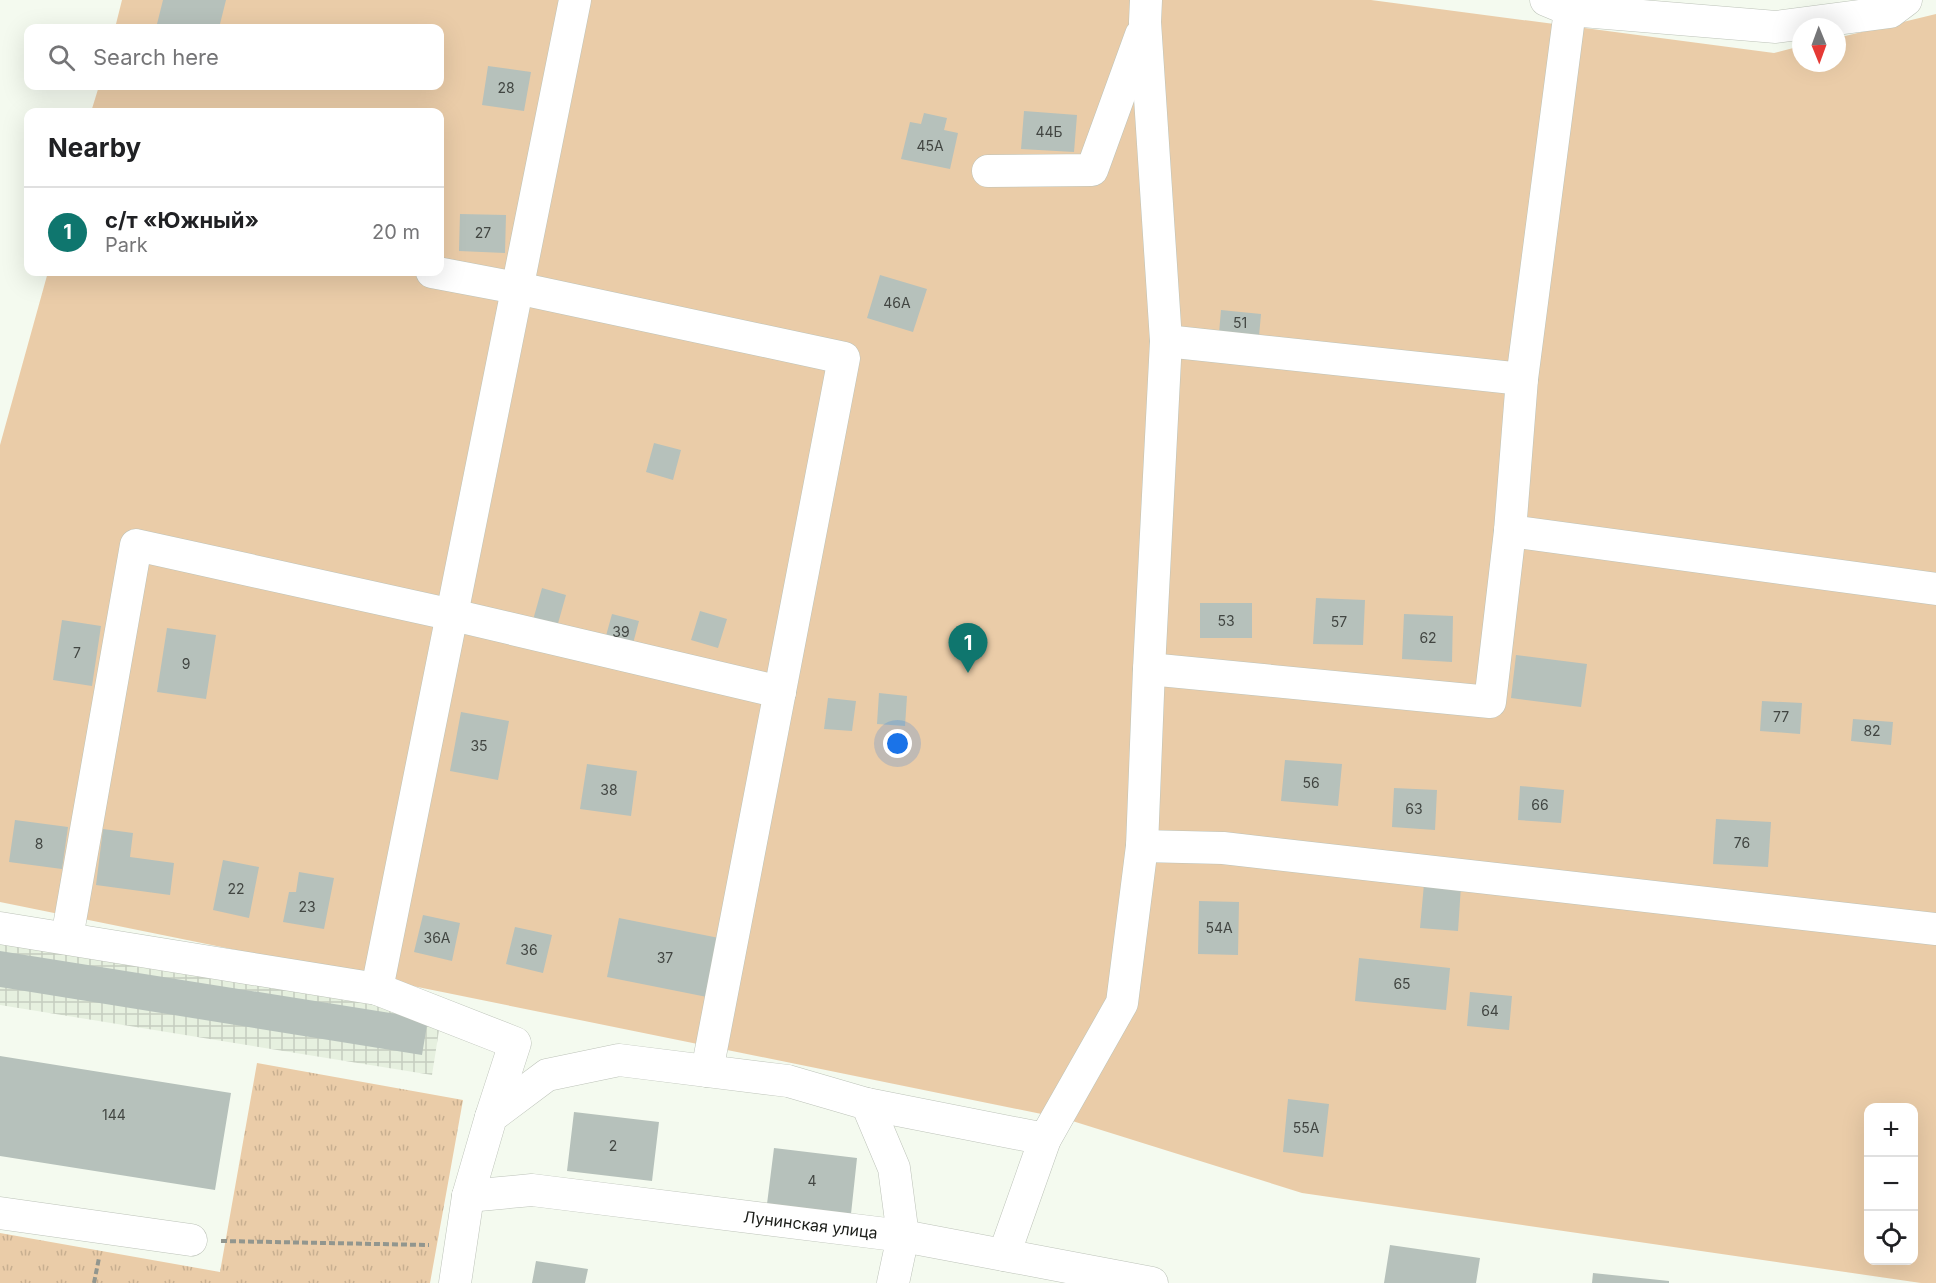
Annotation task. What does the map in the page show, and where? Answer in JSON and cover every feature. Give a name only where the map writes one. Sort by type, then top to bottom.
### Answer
[{"type":"street","points":[[377,989],[575,0]]},
{"type":"street","points":[[1149,669],[1490,702],[1510,531],[1522,379],[1558,5],[1776,27],[1890,12],[1906,0]]},
{"type":"street","points":[[988,171],[1092,170],[1146,11]]},
{"type":"street","points":[[1004,1255],[1045,1140],[1122,1003],[1142,846],[1166,341],[1146,11]]},
{"type":"street","points":[[444,274],[844,358],[707,1071]]},
{"type":"street","points":[[1166,341],[1522,379]]},
{"type":"street","points":[[1510,531],[1936,589]]},
{"type":"street","points":[[66,938],[136,545],[453,615],[780,693]]},
{"type":"street","points":[[1142,846],[1223,848],[1936,929]]},
{"type":"street","points":[[0,928],[377,989],[515,1043],[468,1196],[455,1283]]},
{"type":"street","points":[[491,1118],[546,1075],[619,1060],[788,1081],[867,1104],[1045,1140]]},
{"type":"street","points":[[867,1104],[894,1168],[903,1236],[893,1283]]},
{"type":"street","name":"Лунинская улица","points":[[468,1196],[532,1190],[903,1236],[1152,1283]]},
{"type":"street","points":[[0,1213],[191,1240]]},
{"type":"path","points":[[191,1240],[460,1245]]},
{"type":"shaded area","points":[[0,936],[443,1005],[432,1075],[0,1005]]},
{"type":"green space","points":[[122,0],[1371,0],[1774,53],[1792,48],[1792,72],[1846,72],[1846,36],[1936,14],[1936,1283],[1921,1283],[1302,1193],[1066,1119],[0,902],[0,445],[47,276],[444,276],[444,108],[92,108],[98,90],[444,90],[444,24],[116,24]]},
{"type":"green space","points":[[257,1063],[463,1100],[430,1283],[0,1283],[0,1233],[220,1272]]},
{"type":"building","points":[[163,0],[226,0],[220,24],[157,24]]},
{"type":"building","points":[[488,66],[531,72],[524,111],[482,105]]},
{"type":"building","points":[[1024,111],[1077,115],[1074,152],[1021,149]]},
{"type":"building","points":[[924,113],[947,118],[944,130],[958,133],[950,169],[901,159],[910,122],[921,124]]},
{"type":"building","points":[[460,214],[506,215],[505,253],[459,251]]},
{"type":"building","points":[[880,275],[927,289],[913,332],[867,318]]},
{"type":"building","points":[[1221,310],[1261,314],[1259,336],[1219,333]]},
{"type":"building","points":[[654,443],[681,450],[673,480],[646,472]]},
{"type":"building","points":[[542,588],[566,595],[557,627],[533,620]]},
{"type":"building","points":[[1316,598],[1365,600],[1363,645],[1313,644]]},
{"type":"building","points":[[1200,603],[1252,603],[1252,638],[1200,638]]},
{"type":"building","points":[[700,611],[727,619],[718,648],[691,640]]},
{"type":"building","points":[[612,614],[639,621],[631,651],[604,643]]},
{"type":"building","points":[[1404,614],[1453,616],[1452,662],[1402,659]]},
{"type":"building","points":[[62,620],[101,626],[92,686],[53,680]]},
{"type":"building","points":[[167,628],[216,635],[206,699],[157,692]]},
{"type":"building","points":[[1516,655],[1587,664],[1581,707],[1511,698]]},
{"type":"building","points":[[879,693],[907,696],[905,726],[877,724]]},
{"type":"building","points":[[828,698],[856,701],[852,731],[824,729]]},
{"type":"building","points":[[1762,701],[1802,703],[1800,734],[1760,731]]},
{"type":"building","points":[[461,712],[509,721],[498,780],[450,771]]},
{"type":"building","points":[[1853,719],[1893,722],[1891,745],[1851,741]]},
{"type":"building","points":[[1285,760],[1342,764],[1338,806],[1281,801]]},
{"type":"building","points":[[587,764],[637,771],[631,816],[580,809]]},
{"type":"building","points":[[1520,786],[1564,790],[1561,823],[1518,820]]},
{"type":"building","points":[[1394,788],[1437,790],[1435,830],[1392,827]]},
{"type":"building","points":[[1716,819],[1771,822],[1768,867],[1713,864]]},
{"type":"building","points":[[15,820],[68,827],[62,869],[9,862]]},
{"type":"building","points":[[103,829],[133,833],[130,857],[174,863],[170,895],[96,885]]},
{"type":"building","points":[[223,860],[259,867],[249,918],[213,910]]},
{"type":"building","points":[[299,872],[334,878],[324,929],[283,922],[289,892],[296,892]]},
{"type":"building","points":[[1424,884],[1461,886],[1458,931],[1420,928]]},
{"type":"building","points":[[1199,901],[1239,902],[1238,955],[1198,954]]},
{"type":"building","points":[[423,915],[460,923],[452,961],[414,952]]},
{"type":"building","points":[[619,918],[724,939],[712,998],[607,977]]},
{"type":"building","points":[[515,927],[552,935],[543,973],[506,964]]},
{"type":"building","points":[[0,951],[428,1019],[422,1055],[0,987]]},
{"type":"building","points":[[1359,958],[1450,968],[1446,1010],[1355,1001]]},
{"type":"building","points":[[1470,992],[1512,996],[1509,1030],[1467,1026]]},
{"type":"building","points":[[0,1056],[231,1093],[215,1190],[0,1156]]},
{"type":"building","points":[[1288,1099],[1329,1104],[1323,1157],[1283,1152]]},
{"type":"building","points":[[574,1112],[659,1122],[652,1181],[567,1171]]},
{"type":"building","points":[[774,1148],[857,1158],[851,1214],[767,1204]]},
{"type":"building","points":[[1390,1245],[1480,1258],[1476,1283],[1384,1283]]},
{"type":"building","points":[[536,1261],[588,1269],[585,1283],[532,1283]]},
{"type":"building","points":[[1593,1273],[1669,1281],[1669,1283],[1592,1283]]},
{"type":"place","name":"с/т «Южный»","points":[[968,673]]}]
